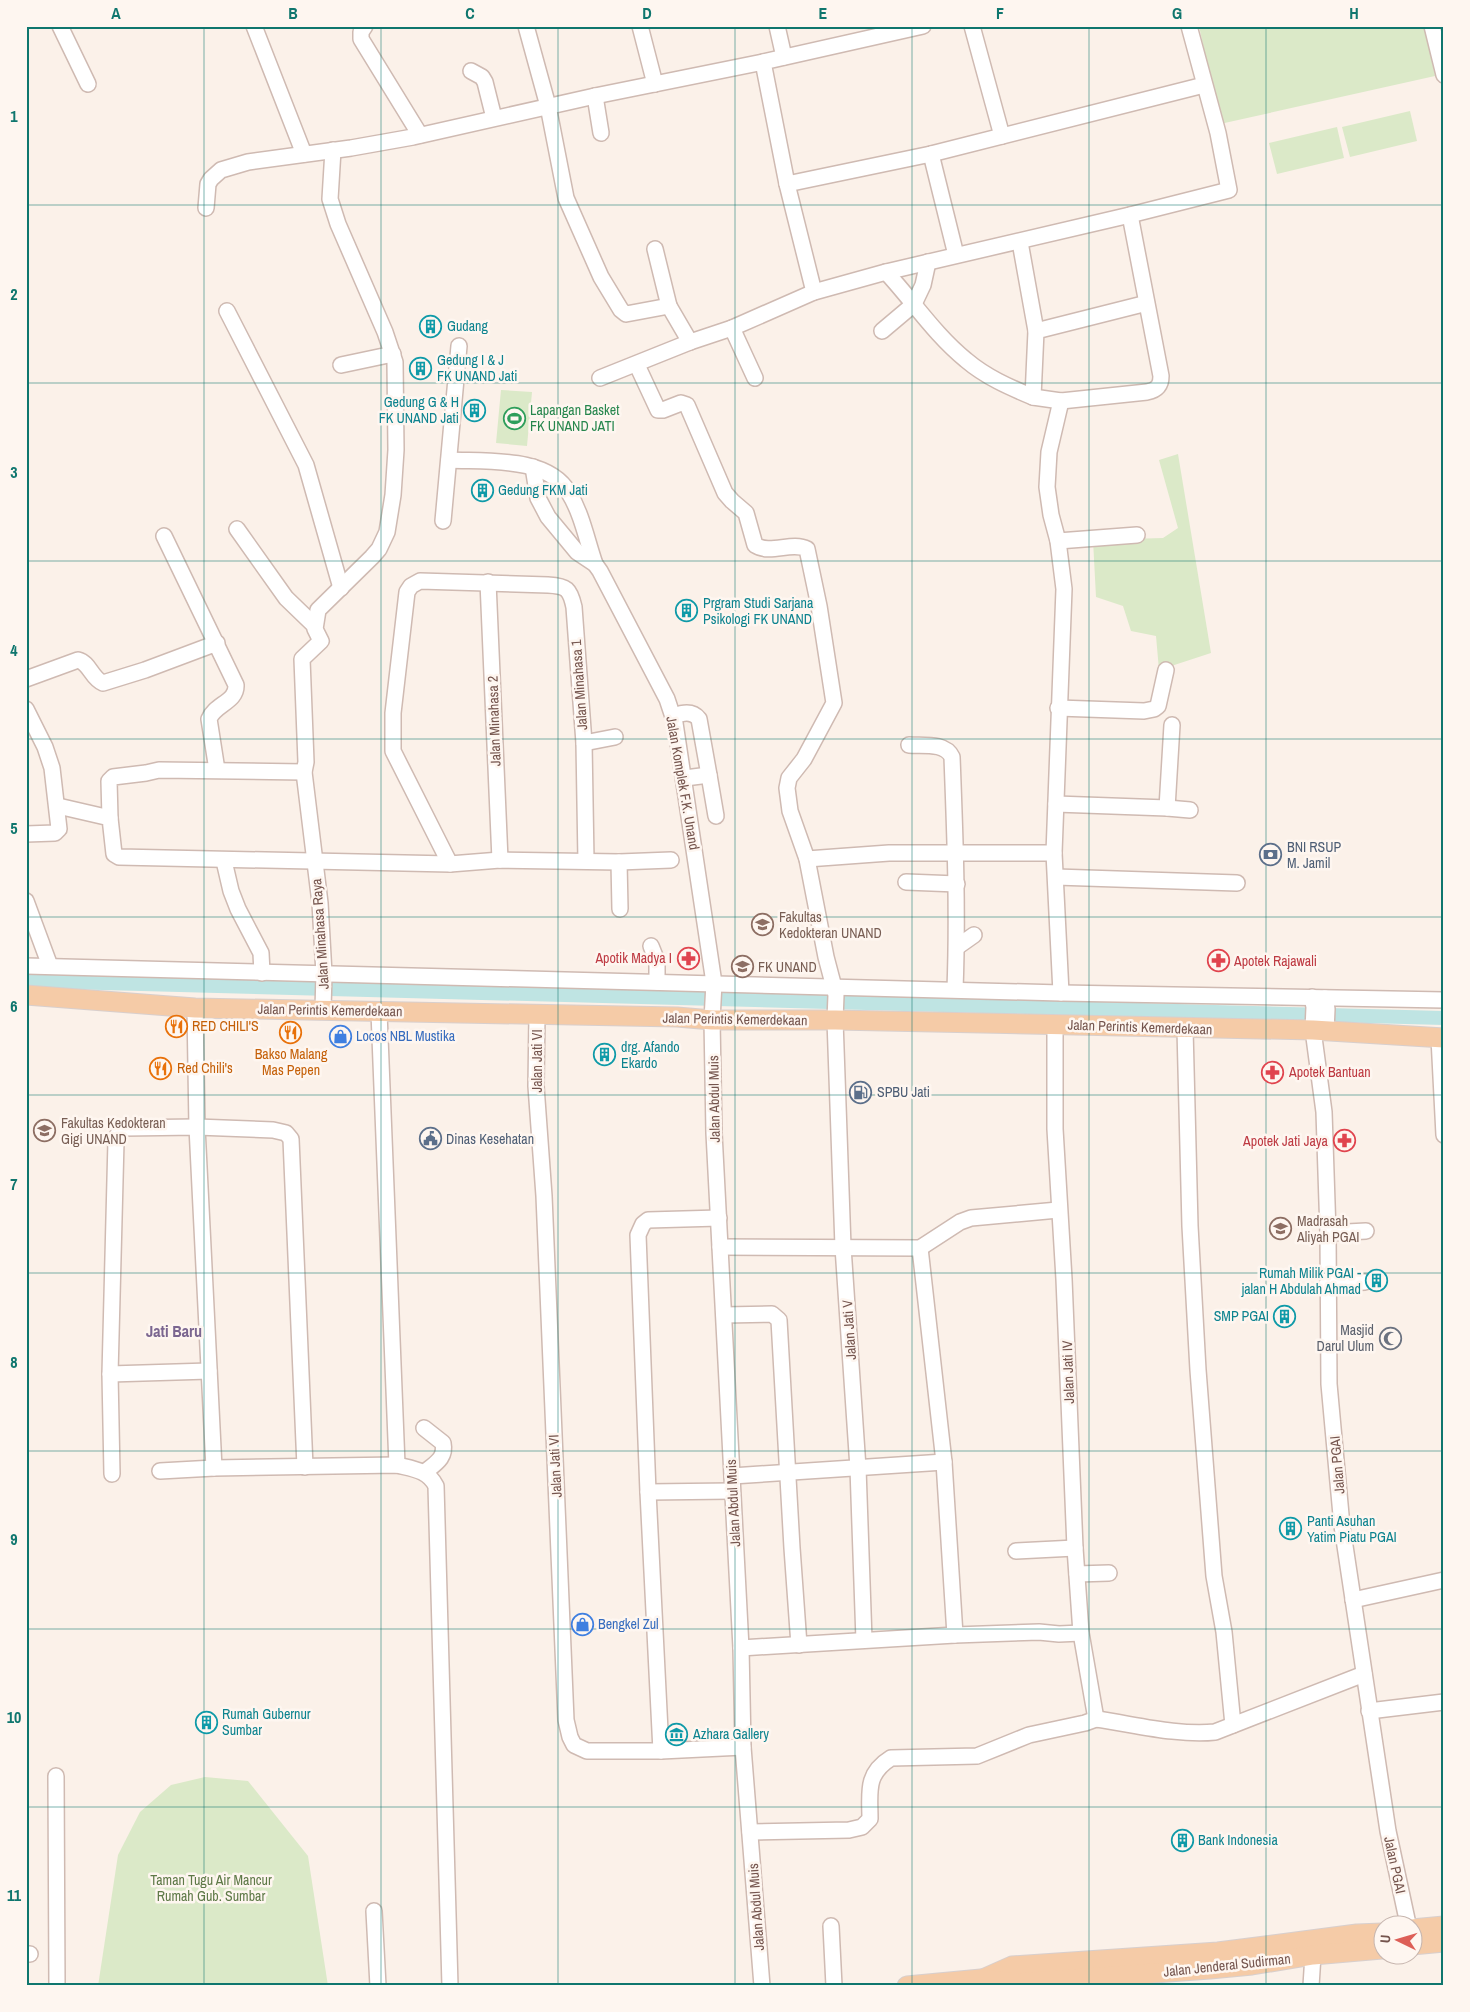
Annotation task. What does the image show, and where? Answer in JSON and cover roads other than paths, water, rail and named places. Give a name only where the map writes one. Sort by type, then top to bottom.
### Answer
[{"type":"main road","name":"Jalan Perintis Kemerdekaan","points":[[26,995],[195,1008],[323,1005],[379,1012],[677,1017],[713,1015],[835,1016],[1184,1029],[1319,1015],[1442,1038]]},
{"type":"main road","points":[[1422,1928],[1444,1926]]},
{"type":"main road","points":[[1081,1975],[1218,1952],[1372,1933]]},
{"type":"main road","points":[[1422,1944],[1444,1942]]},
{"type":"main road","name":"Jalan Jenderal Sudirman","points":[[907,1986],[981,1979],[1015,1982],[1081,1975],[1241,1966],[1313,1955],[1372,1950]]},
{"type":"street","points":[[60,26],[88,84]]},
{"type":"street","points":[[254,26],[304,154]]},
{"type":"street","points":[[364,26],[361,32],[361,39],[420,135]]},
{"type":"street","points":[[526,26],[548,106],[566,198],[601,277],[621,310],[626,314],[669,306]]},
{"type":"street","points":[[640,26],[655,84]]},
{"type":"street","points":[[777,26],[784,58]]},
{"type":"street","points":[[206,208],[208,184],[211,179],[221,170],[248,162],[420,135],[595,96],[784,58],[894,29],[923,26]]},
{"type":"street","points":[[972,26],[1002,136]]},
{"type":"street","points":[[600,378],[690,342],[732,328],[814,292],[886,272],[1020,242],[1230,190],[1218,133],[1189,26]]},
{"type":"street","points":[[1436,27],[1444,75]]},
{"type":"street","points":[[763,62],[787,184],[814,292]]},
{"type":"street","points":[[471,71],[482,77],[485,82],[494,118]]},
{"type":"street","points":[[787,184],[931,154],[1204,85]]},
{"type":"street","points":[[595,96],[600,133]]},
{"type":"street","points":[[315,626],[318,610],[379,549],[388,532],[396,450],[395,362],[385,332],[338,224],[330,199],[333,150]]},
{"type":"street","points":[[931,154],[956,255]]},
{"type":"street","points":[[886,272],[937,333],[966,361],[1002,385],[1033,397],[1061,401],[1147,392],[1158,387],[1161,382],[1161,376],[1130,215]]},
{"type":"street","points":[[1020,242],[1036,331],[1033,397]]},
{"type":"street","points":[[655,249],[669,306],[690,342]]},
{"type":"street","points":[[882,331],[914,304],[923,285],[928,262]]},
{"type":"street","points":[[1036,331],[1147,304]]},
{"type":"street","points":[[227,311],[306,465],[341,588]]},
{"type":"street","points":[[732,328],[755,378]]},
{"type":"street","points":[[444,521],[459,346]]},
{"type":"street","points":[[341,366],[392,354]]},
{"type":"street","name":"Jalan Jati V","points":[[636,365],[658,410],[680,403],[687,405],[725,493],[746,513],[756,545],[765,548],[801,547],[807,549],[809,553],[834,703],[804,759],[789,778],[787,788],[790,812],[807,859],[826,957],[835,991],[843,1247],[858,1468],[864,1640]]},
{"type":"street","points":[[1061,401],[1049,452],[1048,486],[1064,589],[1054,853],[1061,993]]},
{"type":"street","points":[[449,460],[533,467]]},
{"type":"street","name":"Jalan Komplek F.K. Unand","points":[[533,467],[558,479],[569,492],[595,564],[667,699],[673,716],[684,778],[714,986],[713,1015]]},
{"type":"street","name":"Jalan Komplek F.K. Unand","points":[[533,467],[538,498],[548,517],[577,552],[595,564]]},
{"type":"street","points":[[237,529],[286,598],[315,626]]},
{"type":"street","points":[[1058,541],[1138,534]]},
{"type":"street","points":[[164,536],[236,685],[233,697],[212,712],[209,719],[217,770]]},
{"type":"street","points":[[450,864],[393,751],[394,713],[407,592],[411,586],[420,581],[488,582]]},
{"type":"street","name":"Jalan Minahasa 1","points":[[488,582],[555,585],[565,588],[571,594],[574,607],[584,743],[586,861]]},
{"type":"street","name":"Jalan Minahasa 2","points":[[488,582],[500,860]]},
{"type":"street","name":"Jalan Minahasa Raya","points":[[315,626],[314,629],[320,642],[302,659],[306,762],[304,772],[320,903],[324,976],[323,1005]]},
{"type":"street","points":[[26,678],[78,660],[84,662],[96,678],[103,682],[145,670],[217,643]]},
{"type":"street","points":[[1058,708],[1144,711],[1154,709],[1158,706],[1166,670]]},
{"type":"street","points":[[26,709],[48,754],[52,768],[58,806],[59,829],[57,832],[26,834]]},
{"type":"street","points":[[673,716],[688,712],[699,718],[716,816]]},
{"type":"street","points":[[1167,808],[1172,725]]},
{"type":"street","points":[[584,743],[615,738]]},
{"type":"street","points":[[908,746],[944,748],[952,757],[954,853],[957,884],[956,990]]},
{"type":"street","points":[[304,772],[159,770],[113,777],[109,780],[110,818],[114,854],[116,856],[224,861],[314,860],[450,864],[500,860],[619,862],[671,860]]},
{"type":"street","points":[[684,778],[709,775]]},
{"type":"street","points":[[1056,804],[1190,810]]},
{"type":"street","points":[[58,806],[110,818]]},
{"type":"street","points":[[807,859],[890,853],[1054,853]]},
{"type":"street","points":[[224,861],[231,891],[238,909],[261,953],[262,972]]},
{"type":"street","points":[[619,862],[620,909]]},
{"type":"street","points":[[1056,877],[1237,883]]},
{"type":"street","points":[[906,882],[957,884]]},
{"type":"street","points":[[26,901],[50,966]]},
{"type":"street","points":[[957,947],[974,935]]},
{"type":"street","points":[[651,946],[656,961],[657,982]]},
{"type":"street","points":[[26,966],[262,972],[324,976],[657,982],[835,991],[956,990],[1061,993],[1319,1015],[1444,1000]]},
{"type":"street","points":[[195,1008],[197,1127],[214,1468]]},
{"type":"street","points":[[379,1012],[397,1465]]},
{"type":"street","name":"Jalan Jati VI","points":[[537,1015],[536,1086],[544,1196],[566,1720],[574,1745],[587,1751],[662,1751],[743,1747]]},
{"type":"street","name":"Jalan Abdul Muis","points":[[713,1015],[714,1133],[741,1648],[743,1747],[762,1986]]},
{"type":"street","name":"Jalan PGAI","points":[[1319,1015],[1328,1233],[1329,1384],[1342,1526],[1388,1831],[1406,1914]]},
{"type":"street","name":"Jalan Jati IV","points":[[1055,1024],[1055,1129],[1058,1210],[1064,1279],[1075,1548],[1081,1633],[1096,1719]]},
{"type":"street","points":[[1184,1029],[1190,1226],[1199,1380],[1214,1576],[1224,1632],[1233,1725]]},
{"type":"street","points":[[1442,1038],[1444,1135]]},
{"type":"street","points":[[112,1474],[110,1374],[118,1134],[124,1128],[197,1127],[273,1130],[286,1133],[291,1139],[306,1467]]},
{"type":"street","points":[[720,1248],[920,1248],[960,1222],[971,1218],[1058,1210]]},
{"type":"street","points":[[662,1751],[648,1492],[638,1234],[640,1228],[648,1220],[719,1218]]},
{"type":"street","points":[[1328,1233],[1366,1231]]},
{"type":"street","points":[[920,1248],[944,1462],[955,1635]]},
{"type":"street","points":[[1328,1284],[1365,1282]]},
{"type":"street","points":[[724,1316],[772,1314],[779,1320],[800,1644]]},
{"type":"street","points":[[110,1374],[209,1371]]},
{"type":"street","points":[[424,1428],[443,1443],[444,1451],[442,1458],[425,1472]]},
{"type":"street","points":[[648,1492],[732,1483],[788,1472],[944,1462]]},
{"type":"street","points":[[160,1471],[214,1468],[397,1465],[425,1472],[433,1479],[436,1486],[450,1986]]},
{"type":"street","points":[[1016,1550],[1075,1548]]},
{"type":"street","points":[[1077,1574],[1109,1573]]},
{"type":"street","points":[[1353,1600],[1444,1580]]},
{"type":"street","points":[[741,1648],[955,1635],[1039,1632],[1059,1634],[1081,1633]]},
{"type":"street","points":[[750,1832],[849,1830],[862,1826],[870,1820],[868,1790],[879,1765],[891,1758],[977,1756],[1028,1735],[1096,1719],[1204,1733],[1215,1732],[1364,1674]]},
{"type":"street","points":[[1369,1711],[1444,1702]]},
{"type":"street","points":[[56,1776],[57,1986]]},
{"type":"street","points":[[374,1911],[378,1986]]},
{"type":"street","points":[[831,1926],[834,1986]]},
{"type":"street","points":[[1311,1986],[1313,1955]]},
{"type":"waterway","points":[[26,981],[1444,1018]]},
{"type":"place","name":"Gudang","points":[[431,326]]},
{"type":"place","name":"Gedung I & J FK UNAND Jati","points":[[421,368]]},
{"type":"place","name":"Gedung G & H FK UNAND Jati","points":[[475,410]]},
{"type":"place","name":"Lapangan Basket FK UNAND JATI","points":[[514,418]]},
{"type":"place","name":"Gedung FKM Jati","points":[[482,490]]},
{"type":"place","name":"Prgram Studi Sarjana Psikologi FK UNAND","points":[[687,611]]},
{"type":"place","name":"BNI RSUP M. Jamil","points":[[1271,855]]},
{"type":"place","name":"Fakultas Kedokteran UNAND","points":[[763,925]]},
{"type":"place","name":"Apotik Madya I","points":[[688,958]]},
{"type":"place","name":"Apotek Rajawali","points":[[1218,961]]},
{"type":"place","name":"FK UNAND","points":[[742,967]]},
{"type":"place","name":"RED CHILI'S","points":[[176,1026]]},
{"type":"place","name":"Bakso Malang Mas Pepen","points":[[291,1032]]},
{"type":"place","name":"Locos NBL Mustika","points":[[340,1036]]},
{"type":"place","name":"drg. Afando Ekardo","points":[[605,1055]]},
{"type":"place","name":"Red Chili's","points":[[161,1068]]},
{"type":"place","name":"Apotek Bantuan","points":[[1273,1072]]},
{"type":"place","name":"SPBU Jati","points":[[861,1092]]},
{"type":"place","name":"Fakultas Kedokteran Gigi UNAND","points":[[45,1131]]},
{"type":"place","name":"Dinas Kesehatan","points":[[430,1139]]},
{"type":"place","name":"Apotek Jati Jaya","points":[[1344,1141]]},
{"type":"place","name":"Madrasah Aliyah PGAI","points":[[1281,1229]]},
{"type":"place","name":"Rumah Milik PGAI - jalan H Abdulah Ahmad","points":[[1377,1281]]},
{"type":"place","name":"SMP PGAI","points":[[1285,1316]]},
{"type":"place","name":"Masjid Darul Ulum","points":[[1390,1338]]},
{"type":"place","name":"Panti Asuhan Yatim Piatu PGAI","points":[[1291,1529]]},
{"type":"place","name":"Bengkel Zul","points":[[582,1624]]},
{"type":"place","name":"Rumah Gubernur Sumbar","points":[[206,1722]]},
{"type":"place","name":"Azhara Gallery","points":[[677,1734]]},
{"type":"place","name":"Bank Indonesia","points":[[1182,1840]]},
{"type":"district","name":"Jati Baru","points":[[174,1331]]},
{"type":"park label","name":"Taman Tugu Air Mancur Rumah Gub. Sumbar","points":[[211,1888]]}]
